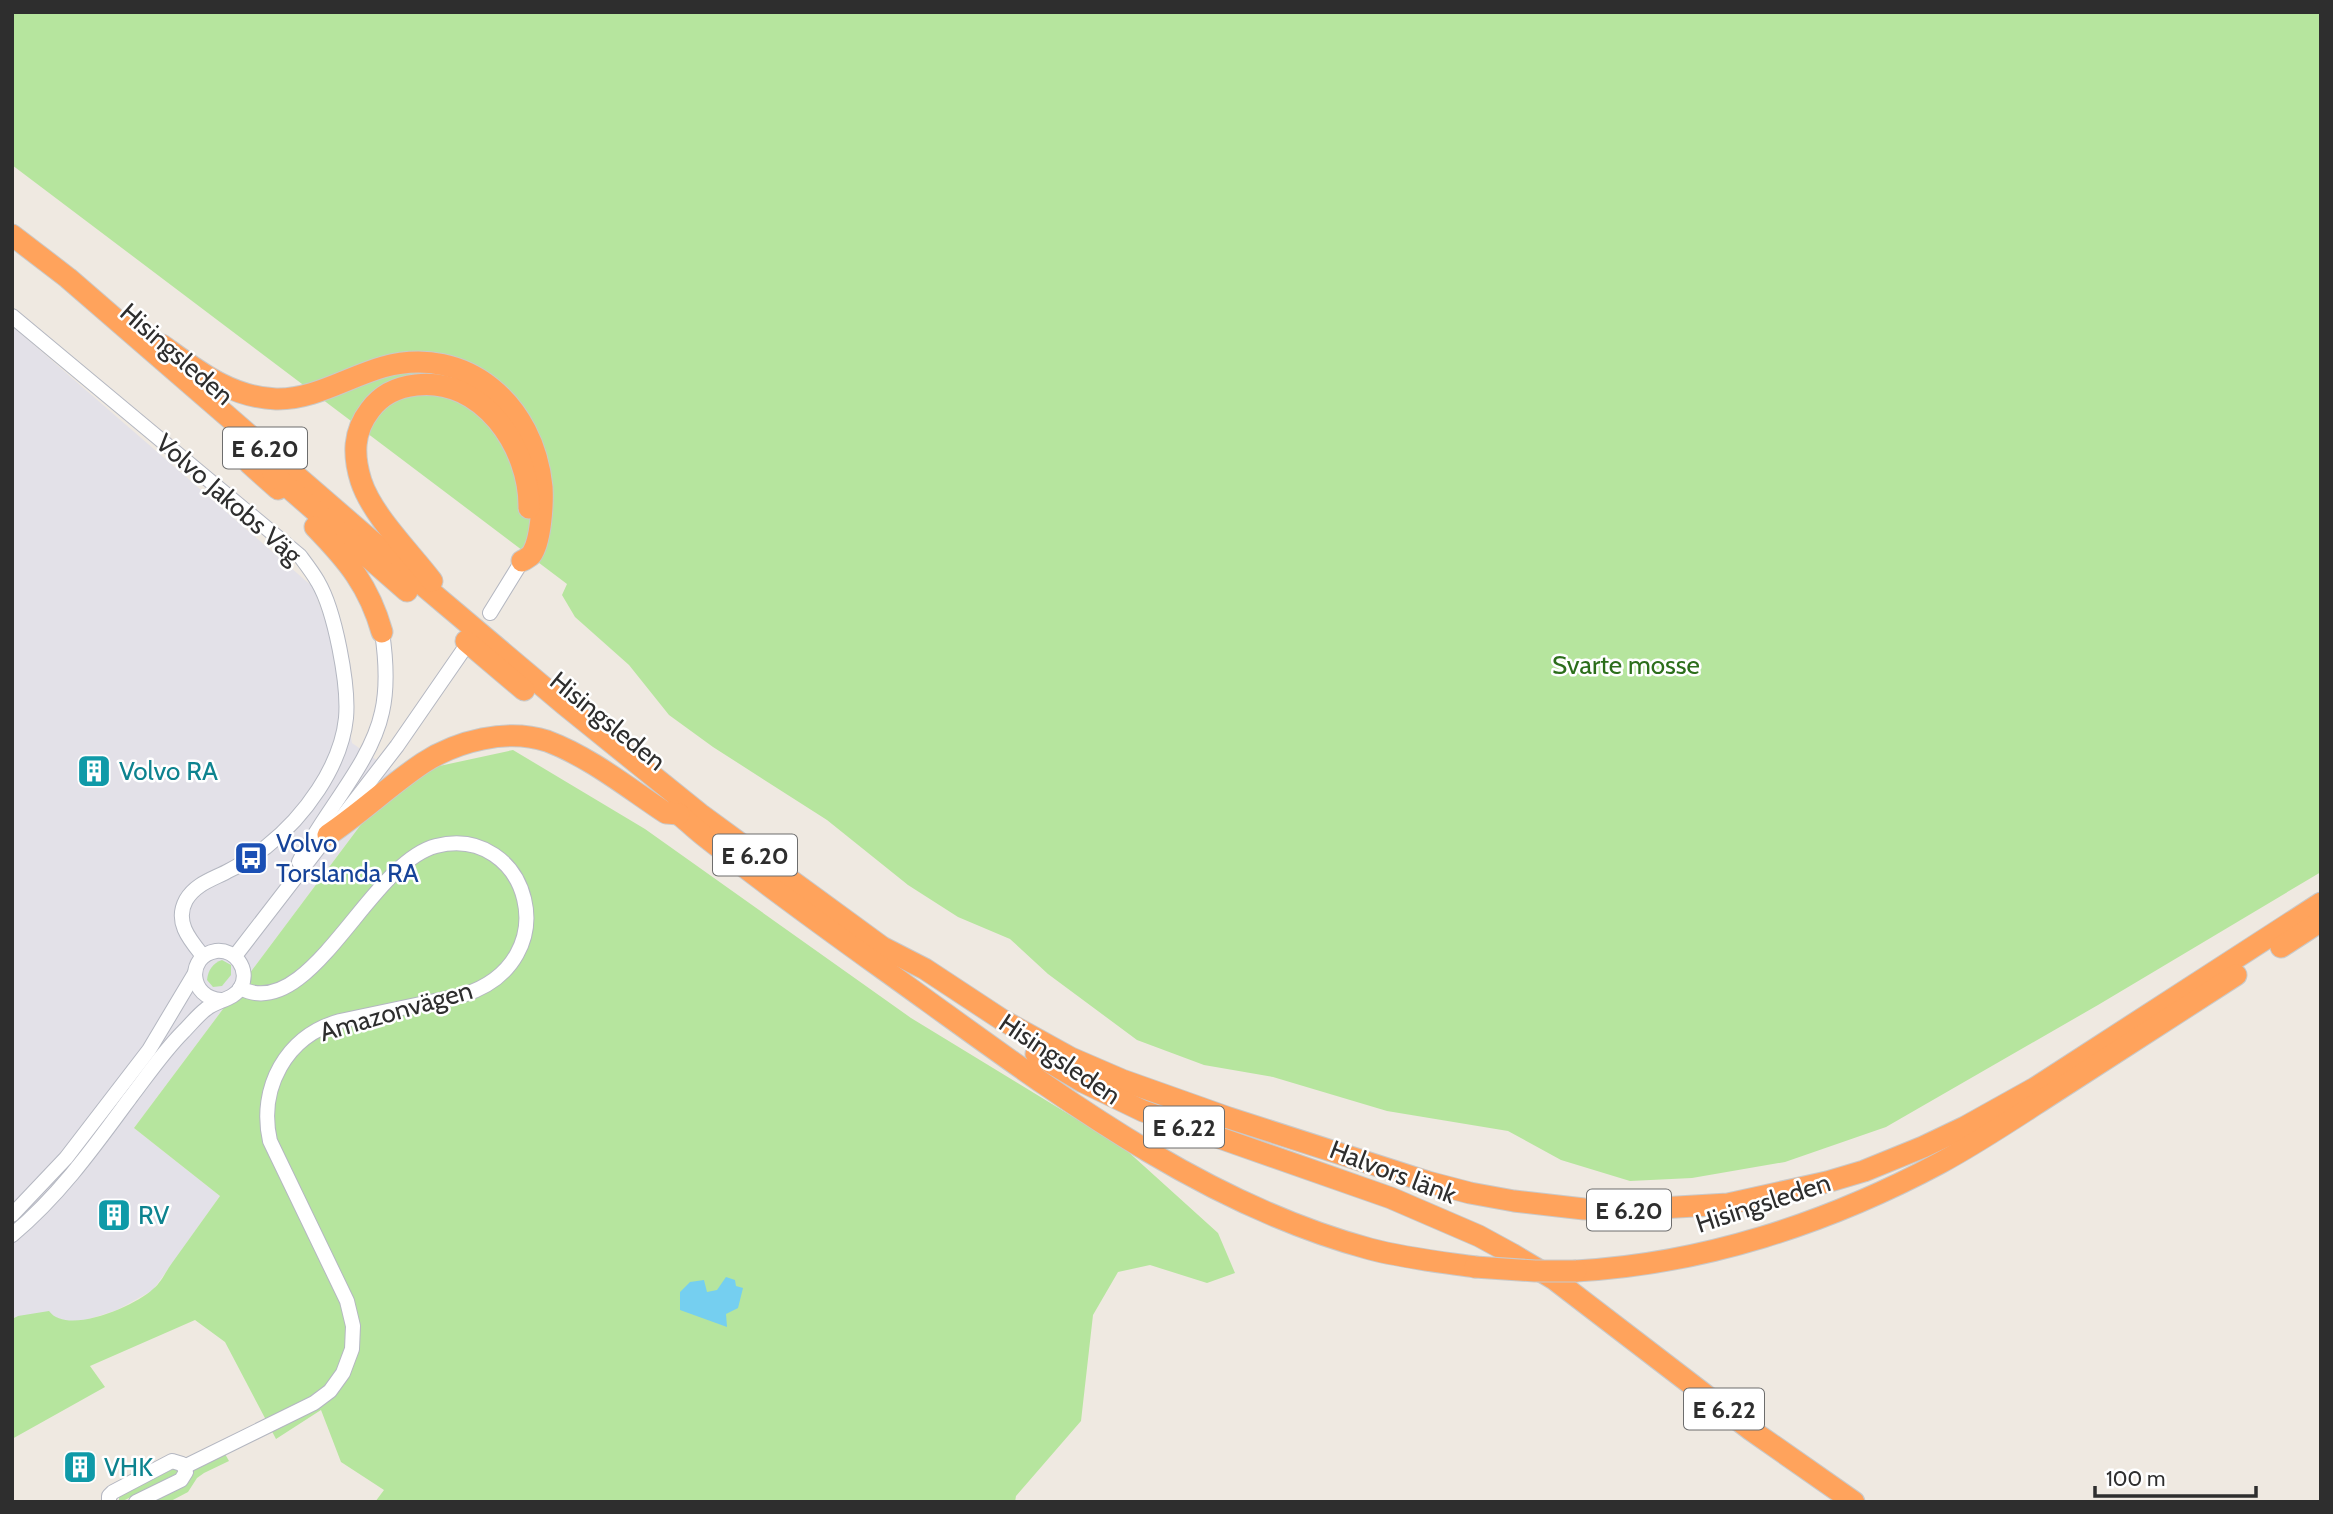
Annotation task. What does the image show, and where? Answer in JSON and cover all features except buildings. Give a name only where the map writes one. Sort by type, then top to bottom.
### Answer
[{"type":"highway","name":"Hisingsleden","points":[[12,235],[68,278],[565,705],[700,814],[882,947],[925,969],[1004,1021],[1071,1058],[1122,1080],[1229,1118],[1383,1168],[1470,1193],[1584,1209],[1728,1204],[1771,1196],[1864,1171],[1965,1127],[2035,1088],[2321,903]]},
{"type":"highway","name":"Hisingsleden","points":[[12,251],[84,310],[491,663],[701,834],[797,906],[965,1028],[1144,1148],[1256,1209],[1372,1250],[1475,1267],[1535,1271],[1610,1269],[1674,1260],[1737,1245],[1807,1223],[1940,1163],[2321,921]]},
{"type":"highway","points":[[68,278],[83,280],[155,340],[208,379],[245,394],[279,399],[298,397],[383,368],[414,362],[446,365],[476,377],[511,407],[531,440],[538,465],[542,495],[541,520],[530,556],[522,561]]},
{"type":"highway","points":[[461,618],[382,518],[362,484],[355,456],[356,441],[360,424],[379,400],[400,388],[421,384],[437,385],[458,391],[478,402],[501,424],[519,457],[529,494],[522,561]]},
{"type":"highway","name":"E 6.20","points":[[242,446],[250,464],[293,503],[347,563],[371,598],[382,632]]},
{"type":"highway","points":[[328,835],[411,771],[439,754],[478,740],[508,736],[544,740],[564,749],[591,763],[666,813],[679,814]]},
{"type":"highway","name":"Halvors länk","points":[[882,947],[1017,1043],[1083,1082],[1143,1111],[1200,1133],[1391,1198],[1479,1236],[1512,1254],[1565,1287],[1751,1430],[1854,1502]]},
{"type":"highway","name":"Halvors länk","points":[[965,1028],[1000,1043],[1075,1089],[1108,1105],[1194,1140],[1367,1201],[1495,1261],[1585,1317],[1746,1437],[1839,1502]]},
{"type":"street","name":"Volvo Jakobs Väg","points":[[12,316],[300,556],[320,584],[336,635],[345,683],[346,718],[336,754],[312,798],[283,832],[251,858],[197,887],[185,902],[182,924],[204,957]]},
{"type":"street","points":[[490,612],[522,561]]},
{"type":"street","points":[[285,892],[306,849],[364,757],[382,715],[386,673],[382,632]]},
{"type":"street","points":[[235,956],[404,737],[464,649]]},
{"type":"street","name":"Amazonvägen","points":[[184,1467],[322,1398],[341,1376],[351,1354],[354,1330],[347,1301],[270,1141],[267,1103],[272,1082],[280,1066],[297,1044],[322,1027],[463,995],[494,980],[514,959],[524,938],[527,913],[522,890],[506,866],[486,851],[458,844],[425,849],[391,873],[323,957],[299,978],[269,995],[240,988]]},
{"type":"street","points":[[12,1214],[66,1158],[149,1050],[199,962],[219,951],[235,956],[243,971],[240,988],[234,995],[205,1010],[173,1042],[62,1187],[12,1235]]},
{"type":"street","points":[[195,973],[202,992],[221,1000]]},
{"type":"street","name":"Amazonvägen","points":[[109,1502],[109,1496],[113,1492],[172,1461],[182,1464],[186,1472],[181,1480],[136,1502]]},
{"type":"shaded area","points":[[12,326],[313,587],[333,642],[352,743],[398,775],[134,1128],[220,1196],[153,1290],[117,1310],[83,1321],[66,1321],[54,1317],[18,1316],[12,1319]]},
{"type":"green space","name":"Svarte mosse","points":[[12,12],[2321,12],[2321,872],[1886,1127],[1785,1162],[1692,1178],[1630,1181],[1561,1160],[1508,1131],[1387,1111],[1273,1077],[1204,1065],[1137,1040],[1048,974],[1010,939],[958,917],[908,885],[827,820],[713,747],[669,715],[629,665],[575,617],[562,595],[567,584],[12,165]]},
{"type":"green space","points":[[513,750],[645,829],[911,1018],[1124,1148],[1218,1233],[1235,1273],[1207,1283],[1150,1265],[1118,1272],[1093,1315],[1081,1421],[1016,1496],[1015,1502],[375,1502],[384,1490],[341,1462],[321,1410],[276,1439],[225,1342],[195,1320],[90,1366],[105,1387],[12,1439],[12,1319],[49,1311],[58,1318],[85,1320],[117,1310],[144,1296],[158,1284],[220,1196],[134,1128],[398,775]]},
{"type":"green space","points":[[222,960],[231,965],[231,975],[222,986],[213,987],[207,980],[209,973],[214,965]]},
{"type":"green space","points":[[225,1454],[229,1461],[197,1478],[188,1492],[169,1502],[150,1502],[189,1480],[194,1468]]},
{"type":"green space","points":[[175,1468],[179,1470],[178,1473],[123,1501],[119,1500],[119,1496]]},
{"type":"water","points":[[726,1277],[735,1280],[736,1286],[743,1288],[738,1308],[726,1314],[727,1327],[680,1310],[680,1292],[690,1282],[704,1280],[707,1292],[717,1290]]},
{"type":"place","name":"Volvo RA","points":[[94,771]]},
{"type":"place","name":"Volvo Torslanda RA","points":[[251,858]]},
{"type":"place","name":"RV","points":[[114,1215]]},
{"type":"place","name":"VHK","points":[[80,1467]]}]
